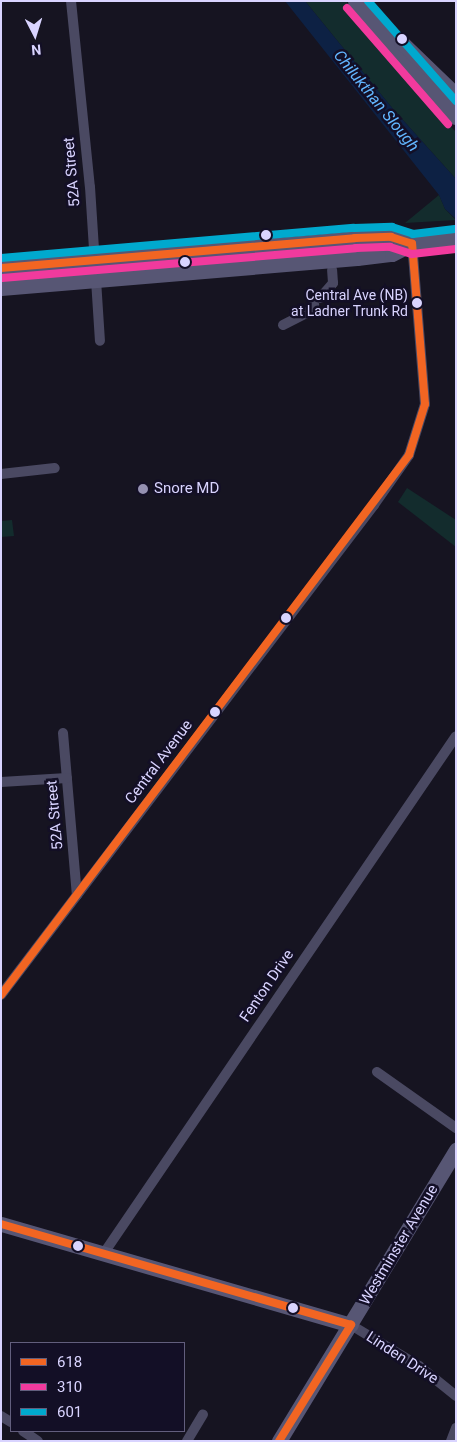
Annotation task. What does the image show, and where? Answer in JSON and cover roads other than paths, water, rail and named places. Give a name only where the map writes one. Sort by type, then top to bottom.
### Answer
[{"type":"main road","points":[[357,1],[456,95]]},
{"type":"main road","points":[[357,1],[456,117]]},
{"type":"main road","points":[[1,268],[355,238],[391,237],[412,244]]},
{"type":"main road","points":[[1,288],[357,258],[392,254],[412,244],[456,239]]},
{"type":"main road","name":"Westminster Avenue","points":[[280,1441],[456,1150]]},
{"type":"main road","name":"Linden Drive","points":[[1,1224],[351,1324]]},
{"type":"street","name":"52A Street","points":[[71,1],[90,188],[93,261],[100,341]]},
{"type":"street","name":"Central Avenue","points":[[1,995],[374,506],[409,454],[425,404],[425,373],[412,244]]},
{"type":"street","points":[[282,325],[306,313],[333,284],[332,270]]},
{"type":"street","points":[[1,474],[55,468]]},
{"type":"street","name":"52A Street","points":[[63,733],[77,895]]},
{"type":"street","name":"Fenton Drive","points":[[104,1253],[456,736]]},
{"type":"street","points":[[1,782],[66,778]]},
{"type":"street","points":[[377,1072],[456,1128]]},
{"type":"street","name":"Linden Drive","points":[[351,1324],[419,1366],[456,1396]]},
{"type":"street","points":[[187,1441],[203,1414]]},
{"type":"street","points":[[451,1441],[456,1428]]},
{"type":"street","points":[[25,1432],[37,1437]]},
{"type":"water","name":"Chilukthan Slough","points":[[285,1],[305,1],[393,109],[456,179],[456,219],[445,209],[439,195]]},
{"type":"place","name":"Central Ave (NB) at Ladner Trunk Rd","points":[[417,303]]},
{"type":"place","name":"Snore MD","points":[[143,489]]}]
